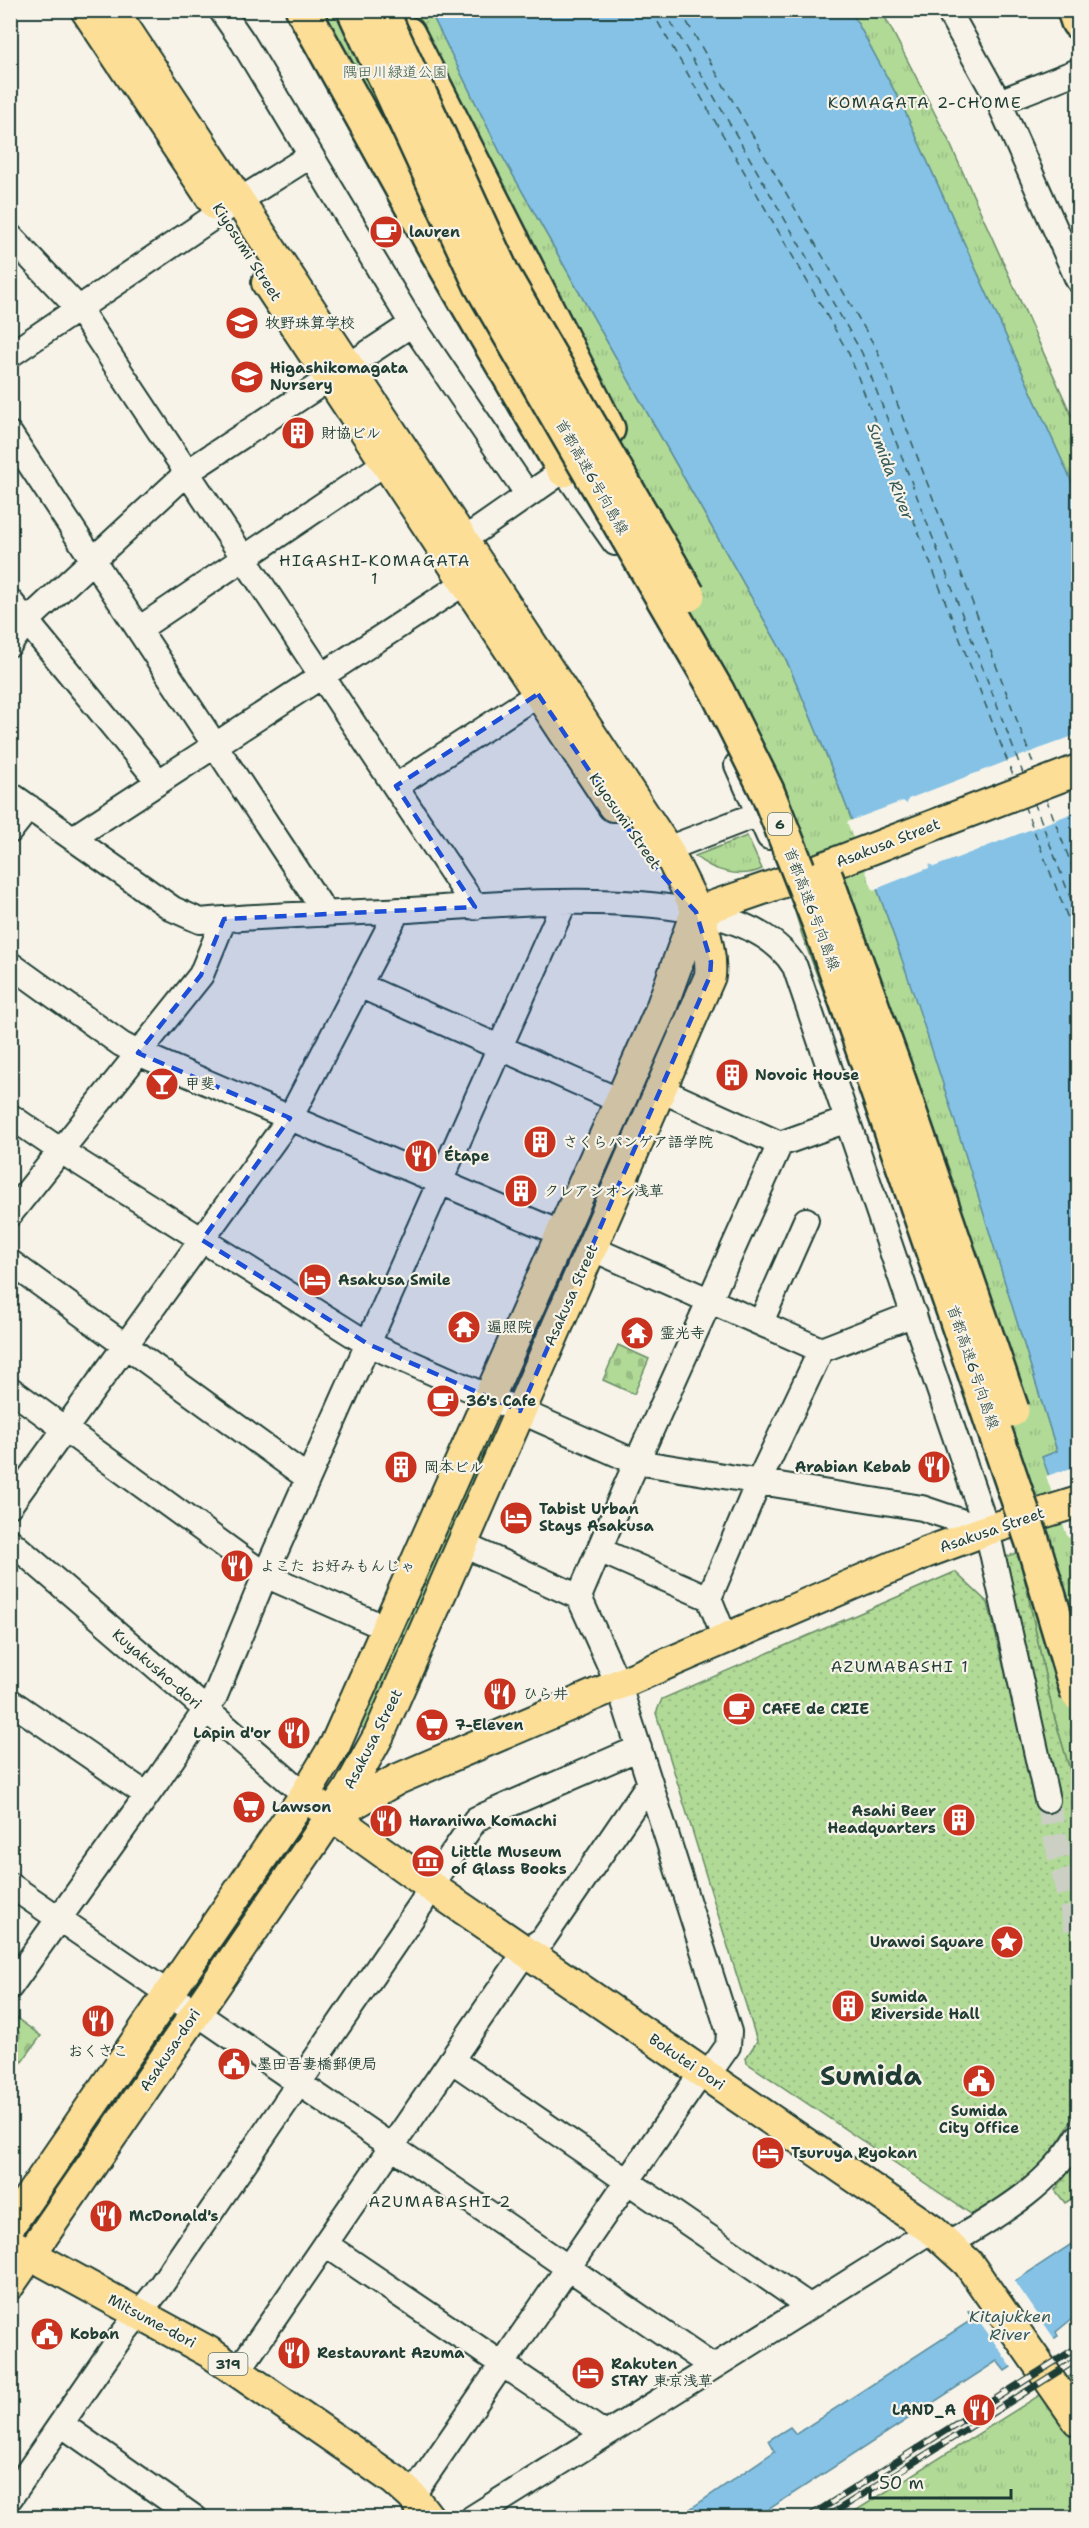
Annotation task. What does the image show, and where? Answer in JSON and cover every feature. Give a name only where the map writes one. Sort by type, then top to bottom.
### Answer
[{"type":"highway","points":[[303,10],[435,248],[564,470]]},
{"type":"highway","name":"首都高速6号向島線","points":[[354,10],[481,285],[717,692],[767,791],[820,925],[979,1383],[1033,1543],[1078,1694]]},
{"type":"highway","name":"首都高速6号向島線","points":[[381,10],[503,275],[738,682],[789,783],[843,919],[901,1086],[1048,1516],[1078,1616]]},
{"type":"highway","points":[[397,10],[681,572],[711,705]]},
{"type":"highway","points":[[1074,10],[1078,22]]},
{"type":"main road","name":"Kiyosumi Street","points":[[86,10],[230,207],[473,577],[667,849],[696,912]]},
{"type":"main road","name":"Kiyosumi Street","points":[[113,10],[230,207]]},
{"type":"main road","name":"Kiyosumi Street","points":[[339,372],[386,463],[453,547]]},
{"type":"main road","name":"Kiyosumi Street","points":[[473,577],[538,694],[651,863],[696,912]]},
{"type":"main road","name":"Asakusa Street","points":[[696,912],[793,879],[1078,770]]},
{"type":"main road","name":"Asakusa Street","points":[[331,1816],[379,1735],[710,976],[709,945],[696,912]]},
{"type":"main road","name":"Asakusa Street","points":[[305,1795],[335,1745],[388,1629],[660,1011],[696,912]]},
{"type":"main road","name":"Asakusa Street","points":[[331,1816],[398,1779],[925,1553],[987,1530],[1078,1502]]},
{"type":"main road","name":"Bokutei Dori","points":[[305,1795],[430,1886],[940,2237],[991,2293],[1078,2421]]},
{"type":"main road","points":[[10,2225],[305,1795]]},
{"type":"main road","name":"Asakusa-dori","points":[[10,2284],[20,2249],[195,2013],[331,1816]]},
{"type":"main road","name":"Mitsume-dori","points":[[20,2249],[209,2352],[394,2480],[420,2510]]},
{"type":"street","points":[[220,10],[243,42],[412,324],[528,495]]},
{"type":"street","points":[[948,10],[999,102],[1078,280]]},
{"type":"street","points":[[999,102],[1078,71]]},
{"type":"street","points":[[10,355],[310,156]]},
{"type":"street","points":[[10,236],[78,308],[189,471],[475,907]]},
{"type":"street","points":[[10,644],[27,621],[189,471],[412,324]]},
{"type":"street","points":[[10,434],[326,914]]},
{"type":"street","points":[[139,628],[386,463]]},
{"type":"street","points":[[453,547],[564,470],[673,631],[711,705],[758,813],[793,879]]},
{"type":"street","points":[[73,838],[322,673],[473,577]]},
{"type":"street","points":[[10,602],[158,781]]},
{"type":"street","points":[[396,786],[538,694]]},
{"type":"street","points":[[10,831],[20,800],[173,909],[200,921],[611,900],[696,912],[753,930],[768,938],[789,956],[795,967],[987,1530],[1047,1800]]},
{"type":"street","points":[[667,849],[758,813]]},
{"type":"street","points":[[10,1987],[206,1711],[564,903]]},
{"type":"street","points":[[10,1505],[290,1118],[398,910]]},
{"type":"street","points":[[10,1214],[201,975],[224,919]]},
{"type":"street","points":[[13,973],[138,1053],[562,1234]]},
{"type":"street","points":[[359,985],[620,1101]]},
{"type":"street","points":[[661,1089],[780,1144],[847,1120]]},
{"type":"street","points":[[10,1116],[61,1151],[368,1344],[637,1462],[922,1508],[953,1516],[987,1530]]},
{"type":"street","points":[[579,1597],[780,1144]]},
{"type":"street","points":[[761,1322],[806,1220]]},
{"type":"street","points":[[591,1248],[820,1350]]},
{"type":"street","points":[[10,1263],[308,1478]]},
{"type":"street","points":[[725,1638],[710,1598],[758,1483],[820,1350],[914,1314]]},
{"type":"street","points":[[10,1389],[265,1575],[388,1629]]},
{"type":"street","name":"Kuyakusho-dori","points":[[10,1541],[305,1795]]},
{"type":"street","points":[[420,2510],[501,2364],[627,2181],[728,2046],[729,2032],[619,1686],[579,1597],[461,1545]]},
{"type":"street","points":[[599,1550],[710,1598]]},
{"type":"street","points":[[10,1701],[147,1796]]},
{"type":"street","points":[[10,2498],[122,2335],[139,2315],[422,1903],[430,1886],[476,1819],[639,1748]]},
{"type":"street","points":[[238,2371],[526,1951],[543,1939],[650,1782]]},
{"type":"street","points":[[10,1885],[713,2367]]},
{"type":"street","points":[[451,2060],[809,2306]]},
{"type":"street","points":[[472,2517],[809,2306],[1033,2191],[1066,2157],[1078,2138]]},
{"type":"street","points":[[325,2244],[605,2434]]},
{"type":"street","points":[[61,2424],[195,2517]]},
{"type":"highlighted area","points":[[538,694],[651,863],[696,912],[711,962],[710,976],[520,1411],[368,1344],[202,1240],[290,1118],[138,1053],[201,975],[224,919],[475,907],[396,786]]},
{"type":"green space","name":"隅田川緑道公園","points":[[294,11],[430,11],[500,152],[784,655],[825,752],[899,949],[964,1149],[1057,1451],[1043,1457],[1075,1548],[1078,1550],[1078,1798],[1052,1709],[1019,1552],[846,1053],[802,935],[775,844],[729,737]]},
{"type":"green space","points":[[851,11],[882,11],[948,139],[1078,430],[1078,496],[902,105]]},
{"type":"green space","points":[[747,836],[762,869],[745,873],[727,872],[710,866],[695,856]]},
{"type":"green space","points":[[688,972],[693,973],[691,986],[511,1392],[508,1388]]},
{"type":"green space","points":[[618,1345],[649,1359],[634,1394],[603,1380]]},
{"type":"green space","points":[[489,1431],[495,1434],[365,1728],[358,1727]]},
{"type":"green space","points":[[1019,1552],[1052,1709],[1078,1798],[1078,2106],[1061,2138],[1035,2171],[1003,2199],[971,2214],[747,2063],[746,2058],[757,2041],[656,1713],[662,1699],[955,1572],[988,1603],[1038,1806],[1036,1711],[1006,1557]]},
{"type":"green space","points":[[296,1832],[301,1836],[198,1983],[194,1984]]},
{"type":"green space","points":[[11,2014],[41,2036],[13,2074],[10,2072]]},
{"type":"green space","points":[[1078,2160],[1078,2195],[1065,2203],[1055,2190]]},
{"type":"green space","points":[[1078,2371],[1078,2517],[844,2518]]},
{"type":"water","name":"Sumida River","points":[[430,11],[851,11],[902,105],[1078,496],[1078,1550],[1075,1548],[1042,1457],[1057,1451],[964,1149],[898,949],[825,752],[784,655],[500,152]]},
{"type":"water","name":"Kitajukken River","points":[[1078,2241],[1078,2314],[1056,2332],[1058,2336],[1005,2371],[997,2361],[757,2517],[677,2518],[775,2451],[769,2440],[790,2427],[796,2434],[973,2319],[968,2312]]},
{"type":"pier","points":[[1078,734],[1078,811],[934,867],[930,864],[929,868],[873,890],[847,822],[903,801],[907,804],[908,799]]},
{"type":"pier","points":[[1078,1466],[1078,1534],[1068,1538],[1046,1476]]},
{"type":"pier","points":[[1014,2280],[1056,2341],[1013,2369],[970,2308]]},
{"type":"ferry route","points":[[651,10],[849,354],[1014,778]]},
{"type":"ferry route","points":[[664,10],[862,353],[1024,776]]},
{"type":"ferry route","points":[[680,10],[877,350],[1036,771]]},
{"type":"ferry route","points":[[1046,798],[1078,882]]},
{"type":"ferry route","points":[[1034,802],[1078,918]]},
{"type":"ferry route","points":[[1024,805],[1078,944]]},
{"type":"tunnel","points":[[1047,1800],[1078,1937]]},
{"type":"railway","points":[[807,2518],[1078,2347]]},
{"type":"railway","points":[[825,2518],[1078,2359]]},
{"type":"place","name":"lauren","points":[[386,232]]},
{"type":"place","name":"牧野珠算学校","points":[[242,323]]},
{"type":"place","name":"Higashikomagata Nursery","points":[[247,377]]},
{"type":"place","name":"財協ビル","points":[[298,433]]},
{"type":"place","name":"Novoic House","points":[[732,1075]]},
{"type":"place","name":"甲斐","points":[[162,1084]]},
{"type":"place","name":"さくらパンゲア語学院","points":[[540,1142]]},
{"type":"place","name":"Étape","points":[[421,1156]]},
{"type":"place","name":"クレアシオン浅草","points":[[521,1191]]},
{"type":"place","name":"Asakusa Smile","points":[[315,1280]]},
{"type":"place","name":"遍照院","points":[[464,1327]]},
{"type":"place","name":"霊光寺","points":[[637,1333]]},
{"type":"place","name":"36's Cafe","points":[[443,1401]]},
{"type":"place","name":"岡本ビル","points":[[401,1467]]},
{"type":"place","name":"Arabian Kebab","points":[[934,1467]]},
{"type":"place","name":"Tabist Urban Stays Asakusa","points":[[516,1518]]},
{"type":"place","name":"よこた お好みもんじゃ","points":[[237,1566]]},
{"type":"place","name":"ひら井","points":[[500,1694]]},
{"type":"place","name":"CAFE de CRIE","points":[[739,1709]]},
{"type":"place","name":"7-Eleven","points":[[432,1725]]},
{"type":"place","name":"Lapin d'or","points":[[294,1733]]},
{"type":"place","name":"Lawson","points":[[249,1807]]},
{"type":"place","name":"Asahi Beer Headquarters","points":[[959,1820]]},
{"type":"place","name":"Haraniwa Komachi","points":[[386,1821]]},
{"type":"place","name":"Little Museum of Glass Books","points":[[428,1861]]},
{"type":"place","name":"Urawoi Square","points":[[1007,1942]]},
{"type":"place","name":"Sumida Riverside Hall","points":[[848,2006]]},
{"type":"place","name":"おくさこ","points":[[98,2021]]},
{"type":"place","name":"墨田吾妻橋郵便局","points":[[234,2064]]},
{"type":"place","name":"Sumida City Office","points":[[979,2081]]},
{"type":"place","name":"Tsuruya Ryokan","points":[[768,2153]]},
{"type":"place","name":"McDonald's","points":[[106,2216]]},
{"type":"place","name":"Koban","points":[[47,2334]]},
{"type":"place","name":"Restaurant Azuma","points":[[294,2353]]},
{"type":"place","name":"Rakuten STAY 東京浅草","points":[[588,2373]]},
{"type":"place","name":"LAND_A","points":[[979,2410]]},
{"type":"district","name":"KOMAGATA 2-CHOME","points":[[925,102]]},
{"type":"district","name":"HIGASHI-KOMAGATA 1","points":[[375,569]]},
{"type":"district","name":"AZUMABASHI 1","points":[[900,1666]]},
{"type":"district","name":"Sumida","points":[[871,2076]]},
{"type":"district","name":"AZUMABASHI 2","points":[[440,2201]]}]
